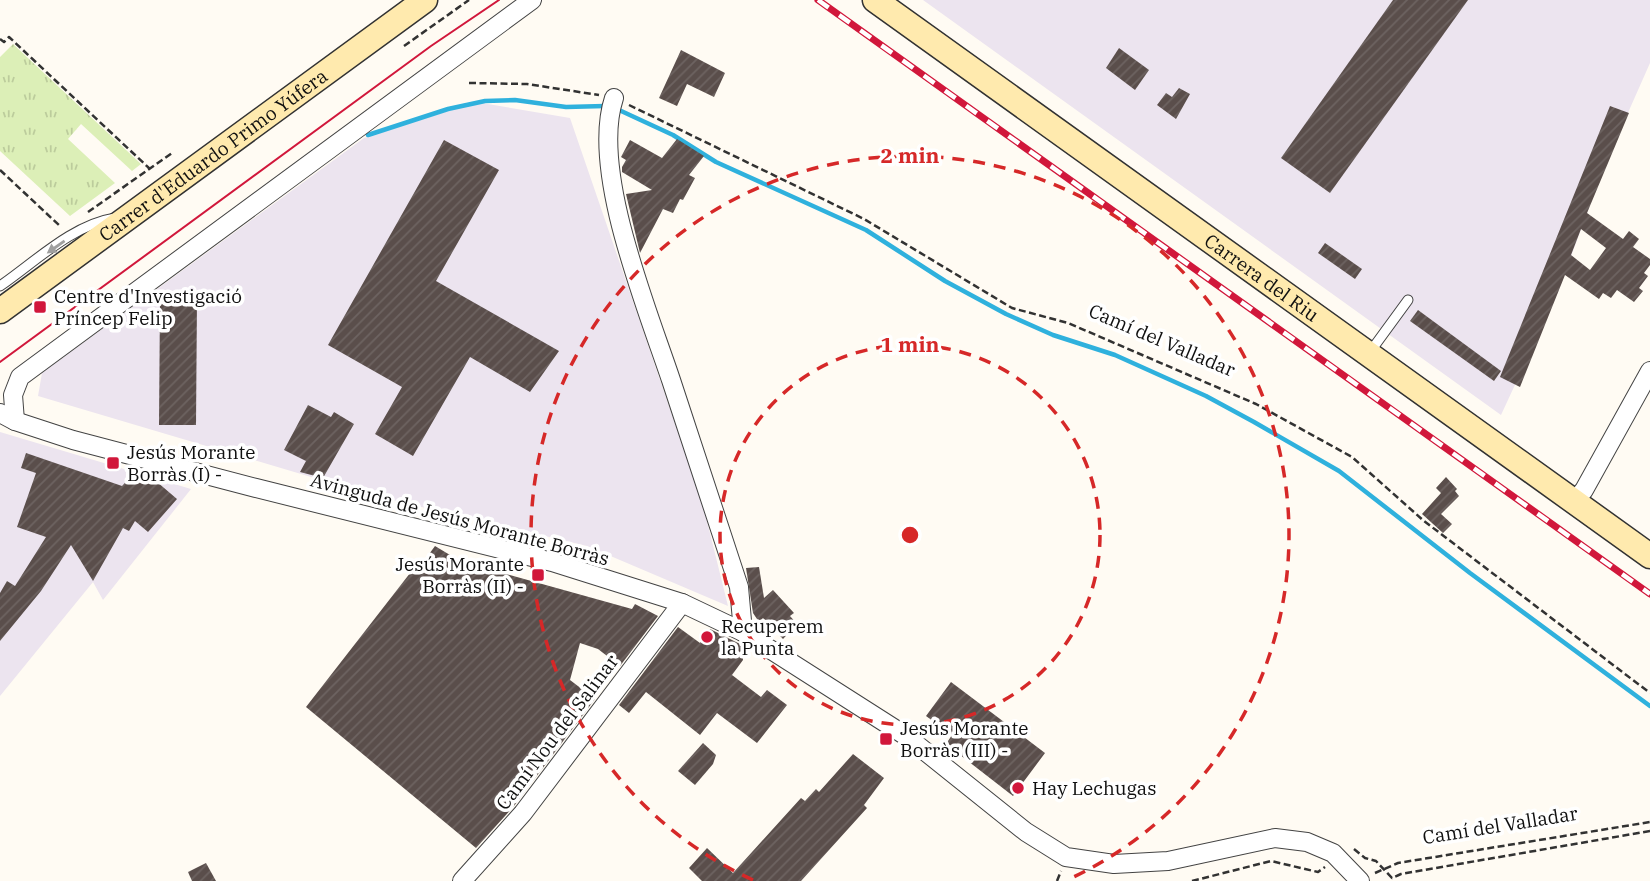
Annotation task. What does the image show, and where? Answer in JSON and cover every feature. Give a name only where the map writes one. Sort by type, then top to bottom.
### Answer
[{"type":"street","name":"Carrer d'Eduardo Primo Yúfera","points":[[0,311],[425,0]]},
{"type":"street","points":[[6,417],[20,377],[518,7],[532,0]]},
{"type":"street","name":"Carrera del Riu","points":[[875,0],[1650,556]]},
{"type":"street","points":[[614,98],[609,115],[607,149],[624,237],[739,587],[743,632]]},
{"type":"street","points":[[1574,502],[1584,489],[1650,371]]},
{"type":"street","name":"Avinguda de Jesús Morante Borràs","points":[[6,417],[73,440],[552,562],[682,603],[743,632],[906,736],[1026,832],[1066,857],[1114,864],[1168,861],[1275,838],[1307,842],[1333,853],[1360,880]]},
{"type":"street","name":"Camí Nou del Salinar","points":[[462,881],[523,813],[682,603]]},
{"type":"lane","points":[[0,286],[92,224],[139,209]]},
{"type":"lane","points":[[1369,354],[1408,300]]},
{"type":"path","points":[[404,46],[469,0]]},
{"type":"path","points":[[0,39],[4,42],[9,37],[150,169]]},
{"type":"path","name":"Camí del Valladar","points":[[470,83],[527,84],[614,98],[864,219],[1012,308],[1068,323],[1256,404],[1352,457],[1424,521],[1650,693]]},
{"type":"path","points":[[0,170],[63,229]]},
{"type":"path","name":"Camí del Valladar","points":[[1360,880],[1398,863],[1650,822]]},
{"type":"path","points":[[1192,881],[1271,861],[1318,872],[1324,869],[1340,843],[1346,842],[1365,858],[1376,861],[1392,878],[1401,874],[1650,831]]},
{"type":"shaded area","points":[[923,0],[1650,0],[1650,63],[1604,167],[1558,292],[1501,415]]},
{"type":"shaded area","points":[[476,102],[570,118],[703,505],[728,606],[587,546],[375,496],[38,396],[42,373],[364,138]]},
{"type":"shaded area","points":[[0,432],[191,489],[103,600],[93,582],[0,696]]},
{"type":"green space","points":[[13,44],[141,164],[132,171],[81,124],[68,139],[115,183],[70,216],[0,151],[0,57]]},
{"type":"building","points":[[1393,0],[1468,0],[1330,193],[1281,158]]},
{"type":"building","points":[[1119,48],[1149,70],[1135,90],[1106,68]]},
{"type":"building","points":[[681,50],[725,73],[714,97],[687,84],[677,106],[659,98]]},
{"type":"building","points":[[1179,88],[1190,94],[1176,119],[1157,105],[1166,93],[1172,97]]},
{"type":"building","points":[[1610,106],[1629,113],[1587,213],[1623,239],[1629,231],[1639,239],[1633,247],[1650,259],[1650,265],[1644,273],[1648,276],[1639,288],[1643,291],[1634,302],[1617,290],[1611,298],[1603,293],[1599,299],[1565,275],[1520,387],[1500,377]],"holes":[[[1581,229],[1606,248],[1590,270],[1571,255]]]},
{"type":"building","points":[[677,139],[704,156],[689,175],[695,178],[683,200],[680,199],[673,213],[663,209],[640,253],[626,194],[652,190],[622,172],[626,160],[621,157],[630,140],[662,158]]},
{"type":"building","points":[[444,140],[499,170],[436,281],[559,351],[530,392],[470,357],[413,456],[375,434],[402,387],[328,345]]},
{"type":"building","points":[[1325,243],[1362,269],[1355,279],[1318,253]]},
{"type":"building","points":[[160,299],[197,299],[196,425],[159,425]]},
{"type":"building","points":[[1418,310],[1501,371],[1494,381],[1410,321]]},
{"type":"building","points":[[308,405],[331,417],[334,412],[354,424],[323,478],[300,472],[306,461],[284,450]]},
{"type":"building","points":[[26,453],[122,486],[138,469],[143,470],[177,499],[148,532],[135,521],[129,531],[123,528],[93,581],[71,545],[41,591],[0,641],[0,593],[7,581],[15,586],[46,537],[17,527],[36,473],[21,468]]},
{"type":"building","points":[[1446,477],[1457,489],[1455,491],[1459,496],[1441,514],[1452,524],[1443,533],[1422,514],[1441,493],[1436,488]]},
{"type":"building","points":[[435,546],[460,561],[632,609],[635,604],[658,616],[620,666],[598,649],[580,643],[570,680],[595,699],[514,806],[476,848],[306,707],[421,559],[424,561]]},
{"type":"building","points":[[759,567],[764,598],[773,590],[794,613],[790,616],[797,624],[783,639],[763,618],[759,622],[753,613],[746,568]]},
{"type":"building","points":[[678,627],[700,643],[710,629],[742,645],[743,660],[732,675],[761,697],[767,690],[787,705],[757,743],[717,713],[700,735],[646,692],[629,713],[619,705]]},
{"type":"building","points":[[951,682],[1045,753],[1013,796],[946,744],[952,735],[926,716]]},
{"type":"building","points":[[703,743],[716,755],[713,764],[695,785],[678,771]]},
{"type":"building","points":[[853,754],[884,778],[864,805],[867,808],[801,881],[702,881],[689,868],[707,848],[733,873],[801,798],[805,801],[816,789],[819,792]]},
{"type":"building","points":[[206,863],[216,881],[192,881],[188,872]]},
{"type":"waterway","points":[[368,135],[448,109],[485,101],[515,100],[566,107],[605,106]]},
{"type":"waterway","points":[[619,110],[673,135],[716,162],[866,230],[945,281],[1006,314],[1053,335],[1115,355],[1206,396],[1339,471],[1470,573],[1650,706]]},
{"type":"tram line","points":[[0,362],[431,46],[499,0]]},
{"type":"railway","points":[[818,0],[1650,594]]},
{"type":"place","name":"Centre d'Investigació Príncep Felip","points":[[40,307]]},
{"type":"place","name":"Jesús Morante Borràs (I) -","points":[[113,463]]},
{"type":"place","name":"Jesús Morante Borràs (II) -","points":[[538,575]]},
{"type":"place","name":"Recuperem la Punta","points":[[707,637]]},
{"type":"place","name":"Jesús Morante Borràs (III) -","points":[[886,739]]},
{"type":"place","name":"Hay Lechugas","points":[[1018,788]]}]
